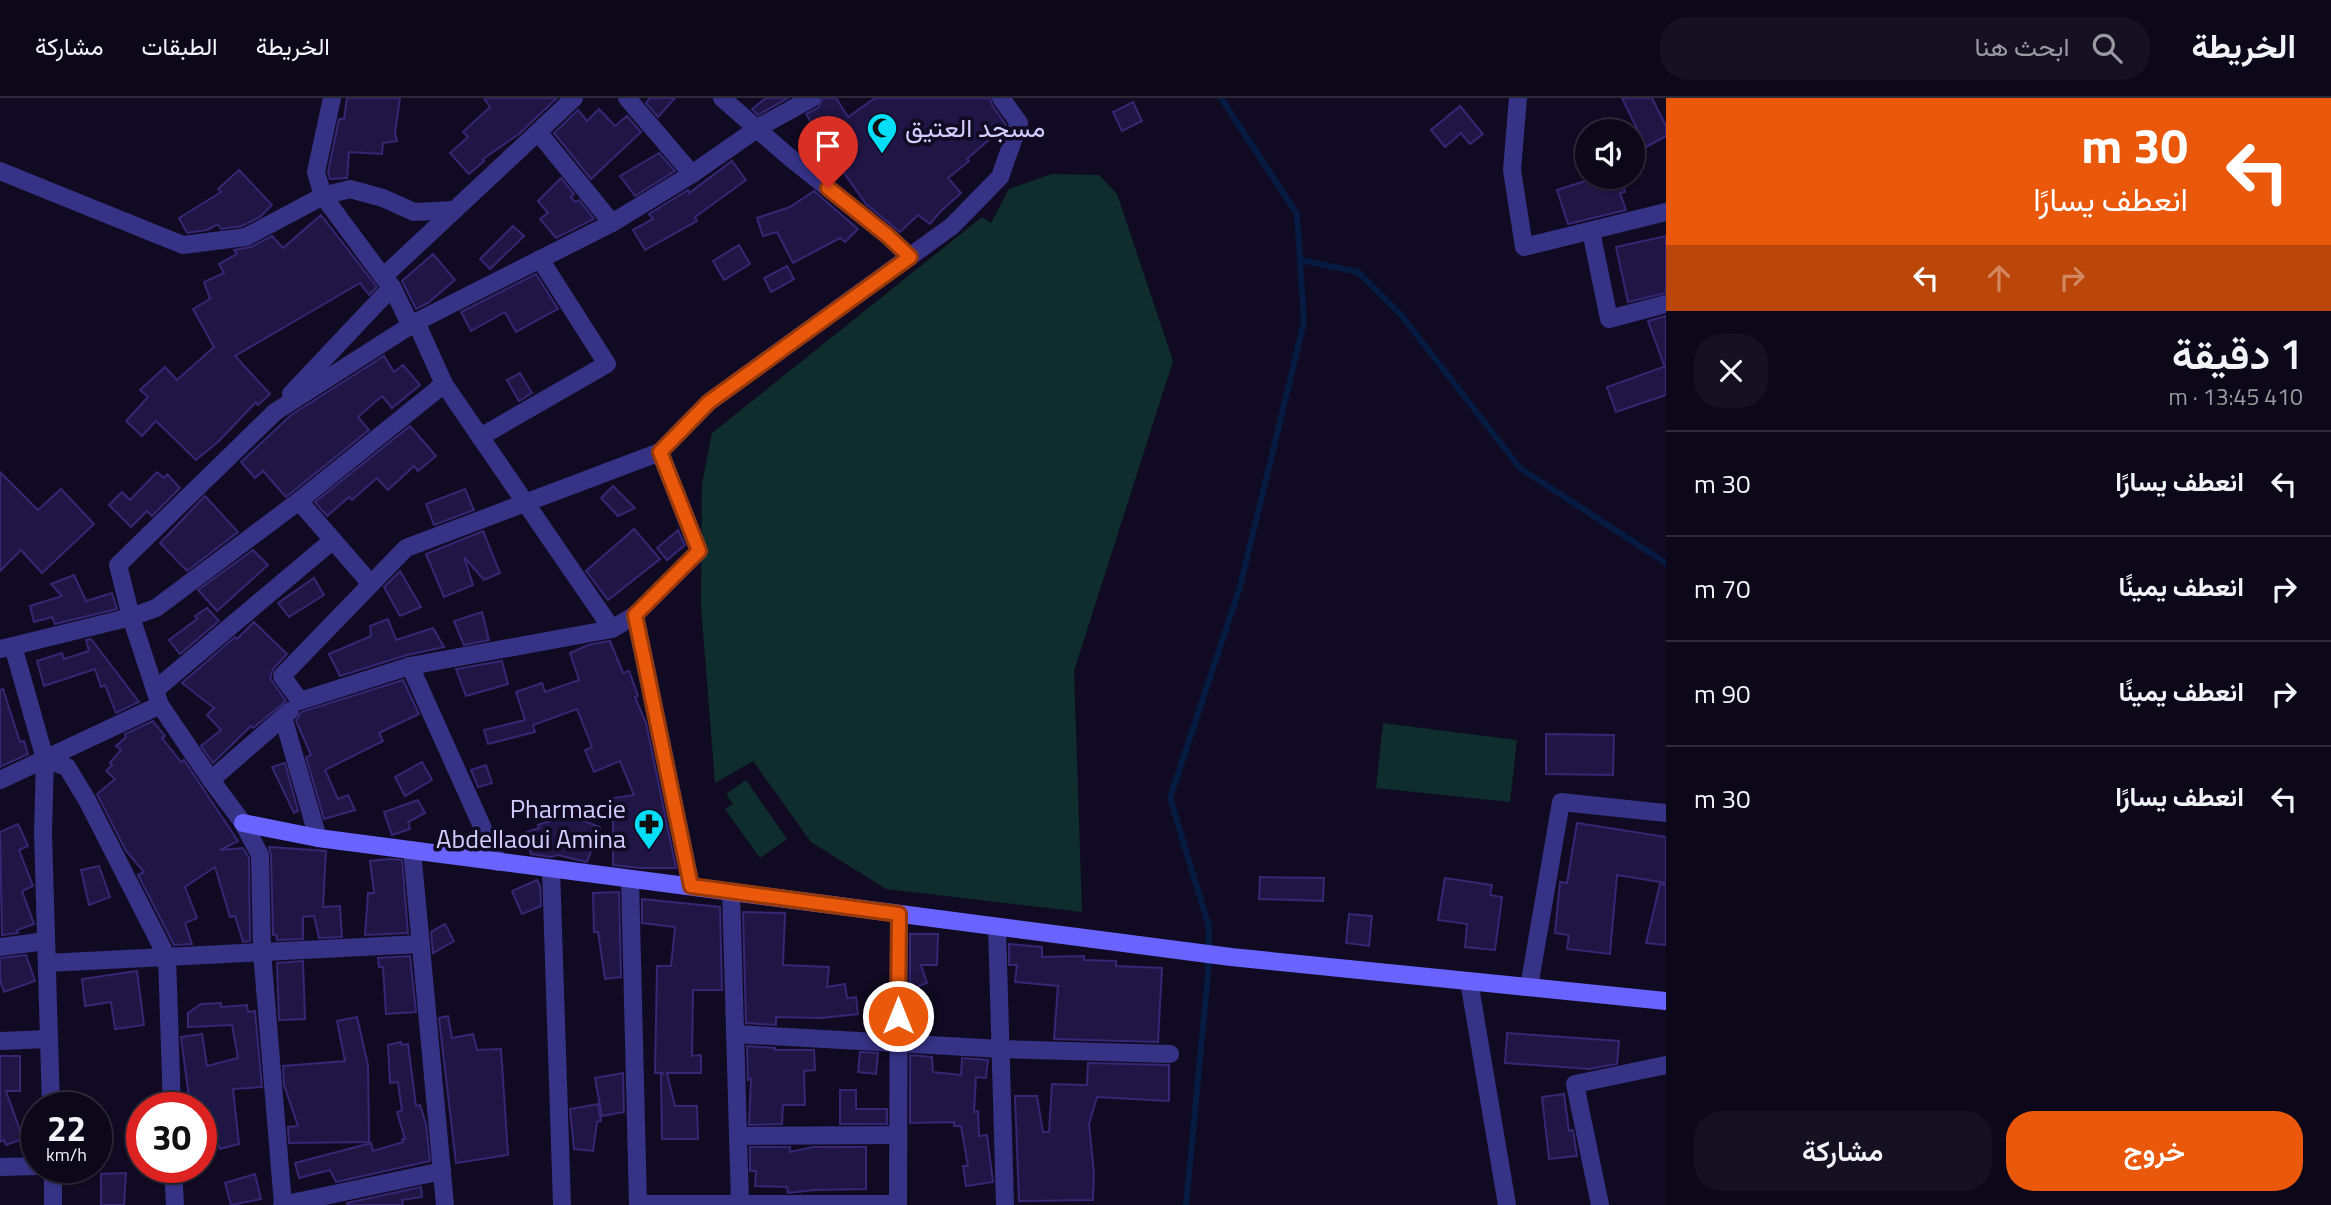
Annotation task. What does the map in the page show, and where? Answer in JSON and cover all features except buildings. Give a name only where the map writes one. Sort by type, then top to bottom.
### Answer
[{"type":"street","points":[[331,98],[316,172],[323,196],[387,282],[414,324],[444,384],[612,629]]},
{"type":"street","points":[[442,1171],[282,1205],[262,952],[260,855],[243,823],[211,780],[158,697],[131,617],[118,565],[275,412],[387,282],[454,211],[574,98]]},
{"type":"street","points":[[627,98],[692,174]]},
{"type":"street","points":[[722,98],[910,257]]},
{"type":"street","points":[[300,701],[282,676],[406,548],[660,452],[709,402],[952,226],[1000,177],[1019,123],[1001,98]]},
{"type":"street","points":[[1518,98],[1512,170],[1524,247],[1666,212]]},
{"type":"street","points":[[275,412],[414,324],[612,223],[692,174],[800,101]]},
{"type":"street","points":[[538,132],[612,223]]},
{"type":"street","points":[[0,171],[183,245],[246,237],[323,196],[350,188],[383,198],[414,212],[454,211]]},
{"type":"street","points":[[1591,231],[1609,319],[1666,303]]},
{"type":"street","points":[[480,437],[607,364],[540,260]]},
{"type":"street","points":[[51,1092],[43,833],[45,759],[7,648],[131,617],[156,608],[299,501],[444,384]]},
{"type":"street","points":[[211,780],[300,701],[410,666],[612,629],[635,615],[699,551],[660,452]]},
{"type":"street","points":[[299,501],[371,584]]},
{"type":"street","points":[[0,780],[45,759],[158,697],[333,540]]},
{"type":"street","points":[[635,615],[691,886]]},
{"type":"street","points":[[410,666],[498,862]]},
{"type":"street","points":[[283,717],[318,838]]},
{"type":"street","points":[[45,759],[67,767],[87,800],[167,957],[171,1092]]},
{"type":"street","points":[[1529,987],[1561,802],[1666,813]]},
{"type":"street","points":[[243,823],[318,838],[997,928],[1231,957],[1666,1001]]},
{"type":"street","points":[[412,850],[445,1205]]},
{"type":"street","points":[[551,869],[562,1205]]},
{"type":"street","points":[[630,879],[638,1205],[898,1205],[899,914]]},
{"type":"street","points":[[731,891],[740,1204]]},
{"type":"street","points":[[997,928],[1005,1205]]},
{"type":"street","points":[[0,947],[46,941]]},
{"type":"street","points":[[47,963],[421,944]]},
{"type":"street","points":[[1469,981],[1507,1205]]},
{"type":"street","points":[[735,1034],[1001,1049],[1170,1054]]},
{"type":"street","points":[[0,1041],[49,1039]]},
{"type":"street","points":[[1600,1205],[1575,1084],[1666,1065]]},
{"type":"street","points":[[738,1136],[898,1135]]},
{"type":"street","points":[[0,1167],[21,1166]]},
{"type":"street","points":[[52,1205],[53,1183]]},
{"type":"street","points":[[173,1183],[174,1205]]},
{"type":"green space","points":[[1052,174],[1099,175],[1117,194],[1173,361],[1074,671],[1082,912],[886,889],[811,842],[753,761],[715,783],[701,606],[702,484],[712,433],[982,217],[991,223],[1009,189]]},
{"type":"green space","points":[[1383,723],[1517,740],[1510,802],[1376,788]]},
{"type":"green space","points":[[746,780],[787,839],[760,858],[725,809],[733,804],[726,794]]},
{"type":"waterway","points":[[1186,1205],[1208,975],[1209,927],[1170,798],[1240,587],[1304,322],[1297,214],[1221,98]]},
{"type":"waterway","points":[[1300,260],[1358,272],[1402,316],[1520,468],[1666,563]]},
{"type":"place","name":"مسجد العتيق","points":[[882,155]]},
{"type":"place","name":"Pharmacie Abdellaoui Amina","points":[[649,851]]},
{"type":"route","points":[[828,188],[910,257],[709,402],[660,452],[699,551],[635,615],[691,886],[899,914],[898,1016]]}]
